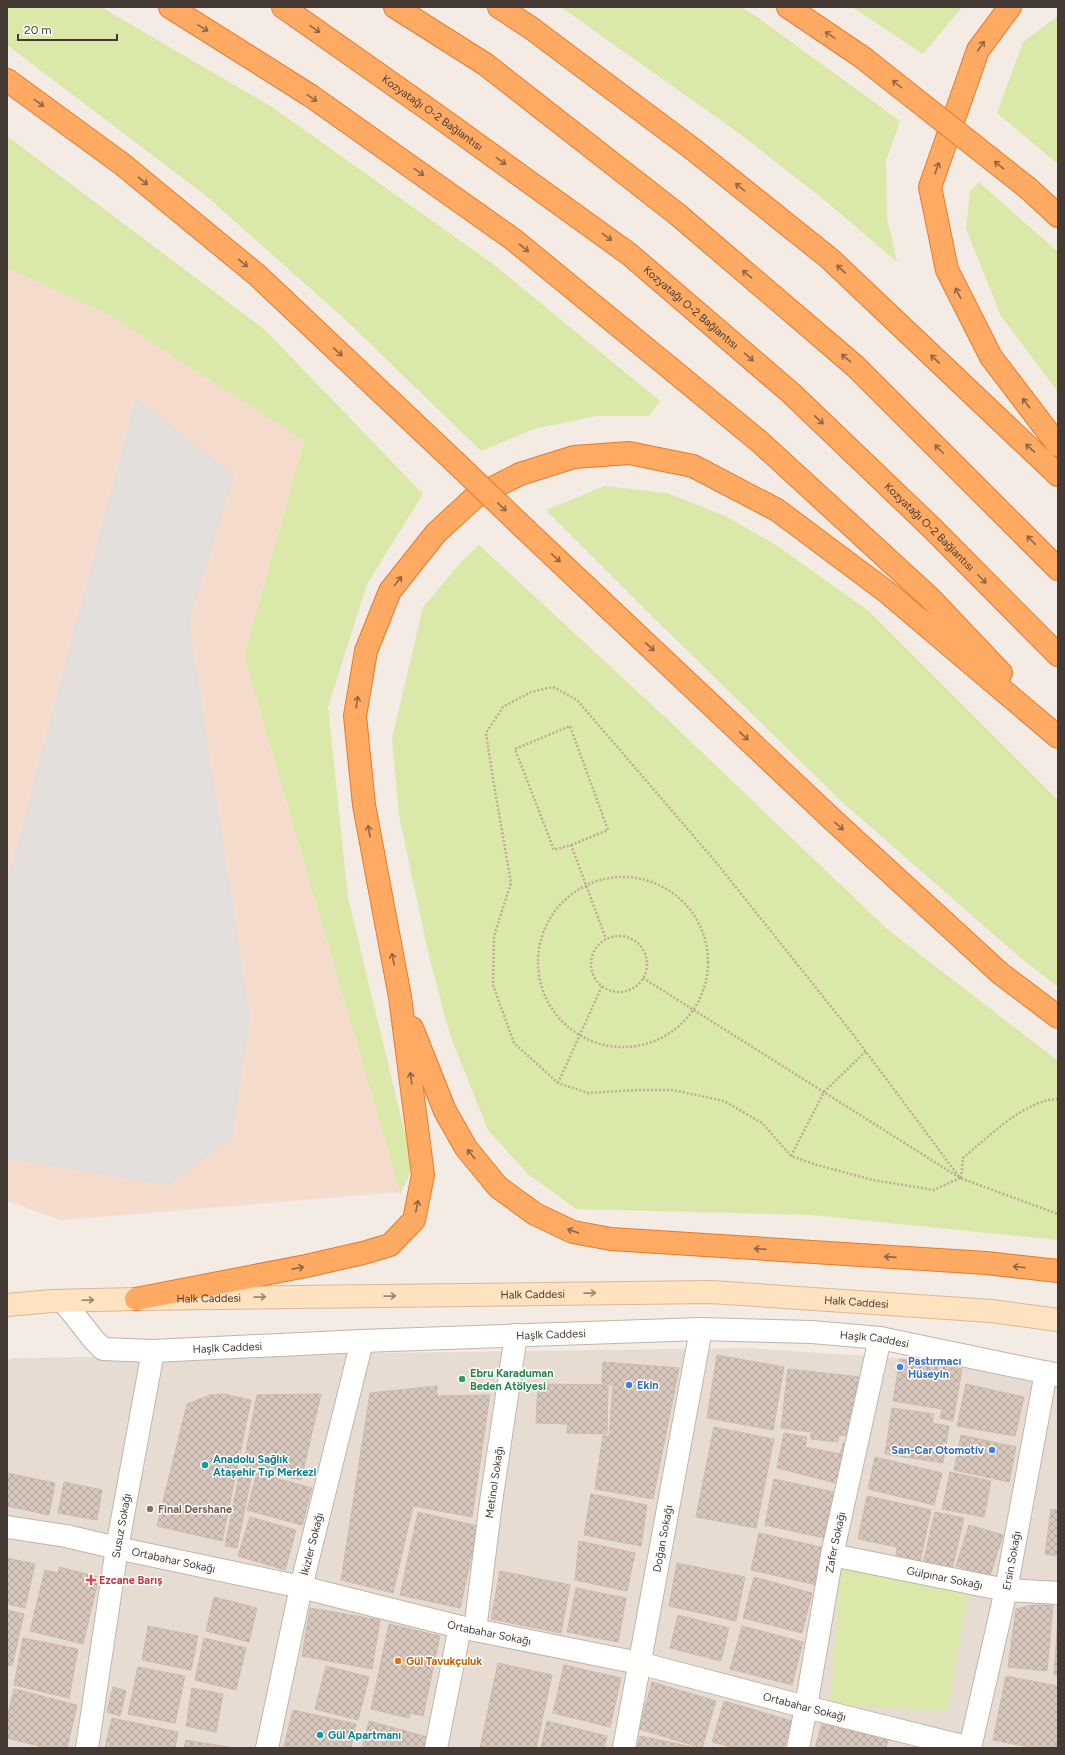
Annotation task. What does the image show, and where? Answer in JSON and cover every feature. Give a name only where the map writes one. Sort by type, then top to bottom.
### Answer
[{"type":"highway","points":[[170,7],[310,96],[520,245],[760,442],[930,598],[1058,733]]},
{"type":"highway","name":"Kozyatağı O-2 Bağlantısı","points":[[283,7],[428,108],[629,254],[791,393],[933,529],[1058,655]]},
{"type":"highway","points":[[395,7],[485,64],[677,214],[855,366],[1058,569]]},
{"type":"highway","points":[[499,7],[531,28],[694,150],[829,258],[1058,475]]},
{"type":"highway","points":[[788,7],[862,57],[1029,189],[1058,216]]},
{"type":"highway","points":[[1010,7],[978,50],[930,187],[947,270],[991,357],[1058,445]]},
{"type":"highway","points":[[7,80],[122,164],[257,275],[834,821],[1001,974],[1058,1017]]},
{"type":"highway","points":[[136,1299],[306,1266],[363,1253],[390,1245],[414,1220],[423,1175],[400,997],[364,805],[355,716],[366,651],[390,591],[436,533],[475,497],[520,474],[574,457],[629,453],[693,466],[777,510],[888,593],[1058,737]]},
{"type":"highway","points":[[400,997],[445,1111],[466,1148],[498,1187],[535,1214],[573,1232],[611,1239],[986,1263],[1058,1271]]},
{"type":"main road","name":"Halk Caddesi","points":[[7,1305],[58,1301],[136,1299],[711,1292],[992,1311],[1058,1320]]},
{"type":"main road","points":[[7,1317],[58,1301]]},
{"type":"street","name":"Haşlk Caddesi","points":[[58,1301],[103,1348],[153,1351],[362,1341],[702,1329],[812,1332],[880,1338],[1052,1374]]},
{"type":"street","name":"Doğan Sokağı","points":[[624,1748],[702,1329]]},
{"type":"street","name":"Metinol Sokağı","points":[[436,1748],[468,1628],[491,1502],[516,1335]]},
{"type":"street","name":"Zafer Sokağı","points":[[798,1748],[832,1555],[880,1338]]},
{"type":"street","name":"İkizler Sokağı","points":[[267,1748],[301,1587],[362,1341]]},
{"type":"street","name":"Susuz Sokağı","points":[[86,1748],[117,1548],[153,1351]]},
{"type":"street","name":"Ersin Sokağı","points":[[970,1748],[1006,1590],[1052,1374]]},
{"type":"street","name":"Ortabahar Sokağı","points":[[7,1527],[66,1536],[301,1587],[468,1628],[639,1663],[970,1748]]},
{"type":"street","name":"Gülpınar Sokağı","points":[[832,1555],[1006,1590],[1058,1593]]},
{"type":"path","points":[[553,687],[577,700],[715,861],[866,1051],[960,1178],[934,1190],[873,1180],[817,1165],[791,1156],[762,1123],[724,1101],[673,1090],[636,1090],[588,1093],[558,1084],[514,1043],[493,985],[494,936],[511,883],[486,733],[503,708],[531,692],[553,687]]},
{"type":"path","points":[[570,726],[608,830],[571,845],[554,850],[515,749],[570,726]]},
{"type":"path","points":[[571,845],[587,884],[606,939]]},
{"type":"path","points":[[614,876],[642,878],[667,888],[688,906],[703,930],[709,958],[706,985],[694,1010],[674,1031],[649,1044],[620,1047],[592,1041],[580,1034],[568,1026],[550,1005],[539,978],[539,949],[548,922],[564,900],[587,884],[614,876]]},
{"type":"path","points":[[615,936],[624,936],[632,939],[640,945],[645,952],[647,961],[647,970],[643,978],[637,985],[629,990],[620,992],[611,991],[602,986],[592,971],[591,962],[594,952],[599,944],[606,939],[615,936]]},
{"type":"path","points":[[643,978],[960,1178],[1058,1214]]},
{"type":"path","points":[[558,1084],[602,986]]},
{"type":"path","points":[[791,1156],[824,1092],[866,1051]]},
{"type":"path","points":[[960,1178],[963,1158],[1011,1117],[1049,1099],[1058,1099]]},
{"type":"shaded area","points":[[7,268],[109,315],[304,441],[244,656],[400,1192],[61,1220],[7,1201]]},
{"type":"shaded area","points":[[136,398],[234,475],[189,623],[250,1017],[232,1137],[168,1185],[7,1159],[7,883]]},
{"type":"shaded area","points":[[747,1348],[1058,1369],[1058,1748],[7,1748],[7,1361],[12,1358]]},
{"type":"green space","points":[[7,7],[101,7],[272,107],[493,264],[660,401],[649,416],[597,416],[534,429],[481,451],[349,323],[205,195],[7,45]]},
{"type":"green space","points":[[561,7],[741,7],[900,121],[886,161],[887,218],[897,262],[828,203],[740,134]]},
{"type":"green space","points":[[852,7],[962,7],[923,54]]},
{"type":"green space","points":[[1058,16],[1058,164],[997,113],[1023,42]]},
{"type":"green space","points":[[7,136],[265,330],[423,494],[367,584],[328,707],[348,898],[413,1167],[399,1197],[400,1192],[244,656],[304,441],[109,315],[7,268]]},
{"type":"green space","points":[[979,182],[1058,252],[1058,392],[1001,316],[966,229],[970,191]]},
{"type":"green space","points":[[605,486],[667,493],[727,517],[776,545],[870,612],[1058,800],[1058,987],[1017,955],[841,801],[546,510]]},
{"type":"green space","points":[[479,545],[665,717],[887,929],[1058,1061],[1058,1240],[811,1215],[576,1209],[528,1174],[488,1130],[450,1035],[428,952],[399,815],[392,739],[423,607],[462,561]]},
{"type":"green space","points":[[841,1567],[969,1591],[947,1711],[830,1704]]},
{"type":"building","points":[[717,1355],[784,1367],[773,1430],[707,1418]]},
{"type":"building","points":[[900,1359],[962,1369],[953,1421],[940,1418],[942,1409],[893,1401]]},
{"type":"building","points":[[603,1362],[679,1368],[653,1499],[595,1489],[603,1435],[609,1437],[613,1385],[602,1383]]},
{"type":"building","points":[[788,1369],[860,1377],[854,1436],[839,1435],[838,1442],[811,1439],[811,1432],[781,1428]]},
{"type":"building","points":[[538,1384],[608,1385],[607,1434],[567,1433],[568,1424],[536,1423]]},
{"type":"building","points":[[966,1384],[1024,1397],[1015,1436],[957,1426]]},
{"type":"building","points":[[437,1386],[437,1396],[490,1395],[472,1517],[413,1506],[393,1593],[341,1580],[370,1393]]},
{"type":"building","name":"Anadolu Sağlık Ataşehir Tıp Merkezi","points":[[224,1394],[251,1400],[222,1541],[157,1526],[187,1404],[210,1395]]},
{"type":"building","points":[[321,1394],[301,1480],[243,1466],[257,1395]]},
{"type":"building","points":[[892,1408],[934,1414],[932,1423],[949,1426],[943,1463],[885,1454]]},
{"type":"building","points":[[714,1427],[774,1439],[756,1528],[696,1517]]},
{"type":"building","points":[[784,1433],[807,1437],[805,1447],[840,1454],[843,1443],[848,1444],[840,1484],[777,1468]]},
{"type":"building","points":[[961,1435],[1016,1447],[1009,1482],[954,1470]]},
{"type":"building","points":[[875,1457],[942,1473],[934,1505],[868,1489]]},
{"type":"building","points":[[240,1471],[252,1473],[237,1548],[225,1546]]},
{"type":"building","points":[[950,1472],[991,1481],[984,1517],[942,1509]]},
{"type":"building","points":[[7,1473],[55,1483],[49,1515],[7,1506]]},
{"type":"building","points":[[257,1473],[312,1488],[302,1525],[247,1510]]},
{"type":"building","points":[[774,1479],[838,1493],[829,1539],[765,1525]]},
{"type":"building","points":[[64,1482],[102,1490],[97,1520],[58,1513]]},
{"type":"building","points":[[591,1494],[647,1505],[641,1546],[584,1535]]},
{"type":"building","points":[[867,1496],[931,1510],[920,1562],[896,1557],[897,1547],[858,1539]]},
{"type":"building","points":[[1051,1509],[1058,1510],[1058,1556],[1045,1554]]},
{"type":"building","points":[[418,1512],[478,1526],[460,1608],[400,1595]]},
{"type":"building","points":[[935,1512],[964,1518],[952,1569],[923,1563]]},
{"type":"building","points":[[250,1517],[296,1530],[285,1570],[238,1556]]},
{"type":"building","points":[[969,1525],[1003,1535],[990,1576],[956,1566]]},
{"type":"building","points":[[759,1533],[825,1548],[817,1585],[751,1570]]},
{"type":"building","points":[[579,1541],[635,1553],[627,1591],[575,1580]]},
{"type":"building","points":[[7,1558],[35,1564],[25,1608],[7,1604]]},
{"type":"building","points":[[677,1563],[745,1577],[736,1621],[669,1606]]},
{"type":"building","points":[[59,1567],[99,1577],[83,1644],[30,1631],[45,1570],[58,1573]]},
{"type":"building","points":[[500,1571],[570,1585],[561,1633],[491,1619]]},
{"type":"building","points":[[754,1577],[812,1593],[802,1633],[743,1618]]},
{"type":"building","points":[[576,1588],[626,1598],[618,1642],[567,1632]]},
{"type":"building","points":[[214,1597],[257,1608],[249,1642],[206,1631]]},
{"type":"building","points":[[1032,1605],[1053,1605],[1047,1671],[1008,1667],[1016,1609]]},
{"type":"building","points":[[310,1608],[380,1620],[372,1669],[302,1656]]},
{"type":"building","points":[[7,1610],[24,1614],[12,1666],[7,1665]]},
{"type":"building","points":[[678,1615],[729,1628],[721,1661],[670,1648]]},
{"type":"building","points":[[1058,1618],[1058,1675],[1054,1675]]},
{"type":"building","points":[[389,1624],[440,1636],[423,1716],[410,1713],[409,1718],[371,1709]]},
{"type":"building","points":[[148,1626],[198,1636],[191,1670],[142,1660]]},
{"type":"building","points":[[742,1626],[803,1642],[792,1685],[730,1669]]},
{"type":"building","points":[[23,1638],[78,1649],[69,1698],[14,1685]]},
{"type":"building","points":[[204,1638],[246,1648],[236,1690],[195,1680]]},
{"type":"building","points":[[498,1663],[552,1675],[536,1748],[480,1748]]},
{"type":"building","points":[[564,1665],[621,1678],[610,1727],[553,1713]]},
{"type":"building","points":[[326,1666],[369,1677],[358,1720],[315,1709]]},
{"type":"building","points":[[138,1667],[185,1676],[175,1723],[128,1714]]},
{"type":"building","points":[[1006,1676],[1058,1686],[1058,1736],[1056,1748],[1034,1748],[993,1740]]},
{"type":"building","points":[[652,1682],[716,1701],[702,1748],[639,1729]]},
{"type":"building","points":[[113,1687],[126,1691],[120,1716],[107,1712]]},
{"type":"building","points":[[192,1688],[223,1694],[216,1732],[186,1726]]},
{"type":"building","points":[[14,1689],[77,1705],[67,1748],[46,1748],[7,1738],[7,1718]]},
{"type":"building","points":[[724,1701],[792,1721],[784,1748],[734,1748],[712,1742]]},
{"type":"building","name":"Gül Apartmanı","points":[[293,1710],[356,1724],[351,1748],[292,1748],[284,1746]]},
{"type":"building","points":[[112,1718],[178,1732],[175,1748],[105,1748]]},
{"type":"building","points":[[369,1721],[435,1739],[433,1748],[362,1748]]},
{"type":"building","points":[[547,1721],[607,1736],[604,1748],[541,1748]]},
{"type":"building","points":[[822,1723],[888,1740],[886,1748],[815,1748]]},
{"type":"building","points":[[640,1736],[698,1748],[637,1748]]},
{"type":"building","points":[[186,1740],[234,1748],[184,1748]]},
{"type":"place","name":"Pastırmacı Hüseyin","points":[[900,1367]]},
{"type":"place","name":"Ebru Karaduman Beden Atölyesi","points":[[462,1379]]},
{"type":"place","name":"Ekin","points":[[629,1385]]},
{"type":"place","name":"San-Car Otomotiv","points":[[992,1450]]},
{"type":"place","name":"Anadolu Sağlık Ataşehir Tıp Merkezi","points":[[205,1465]]},
{"type":"place","name":"Final Dershane","points":[[150,1509]]},
{"type":"place","name":"Ezcane Barış","points":[[91,1580]]},
{"type":"place","name":"Gül Tavukçuluk","points":[[398,1661]]},
{"type":"place","name":"Gül Apartmanı","points":[[320,1735]]}]
